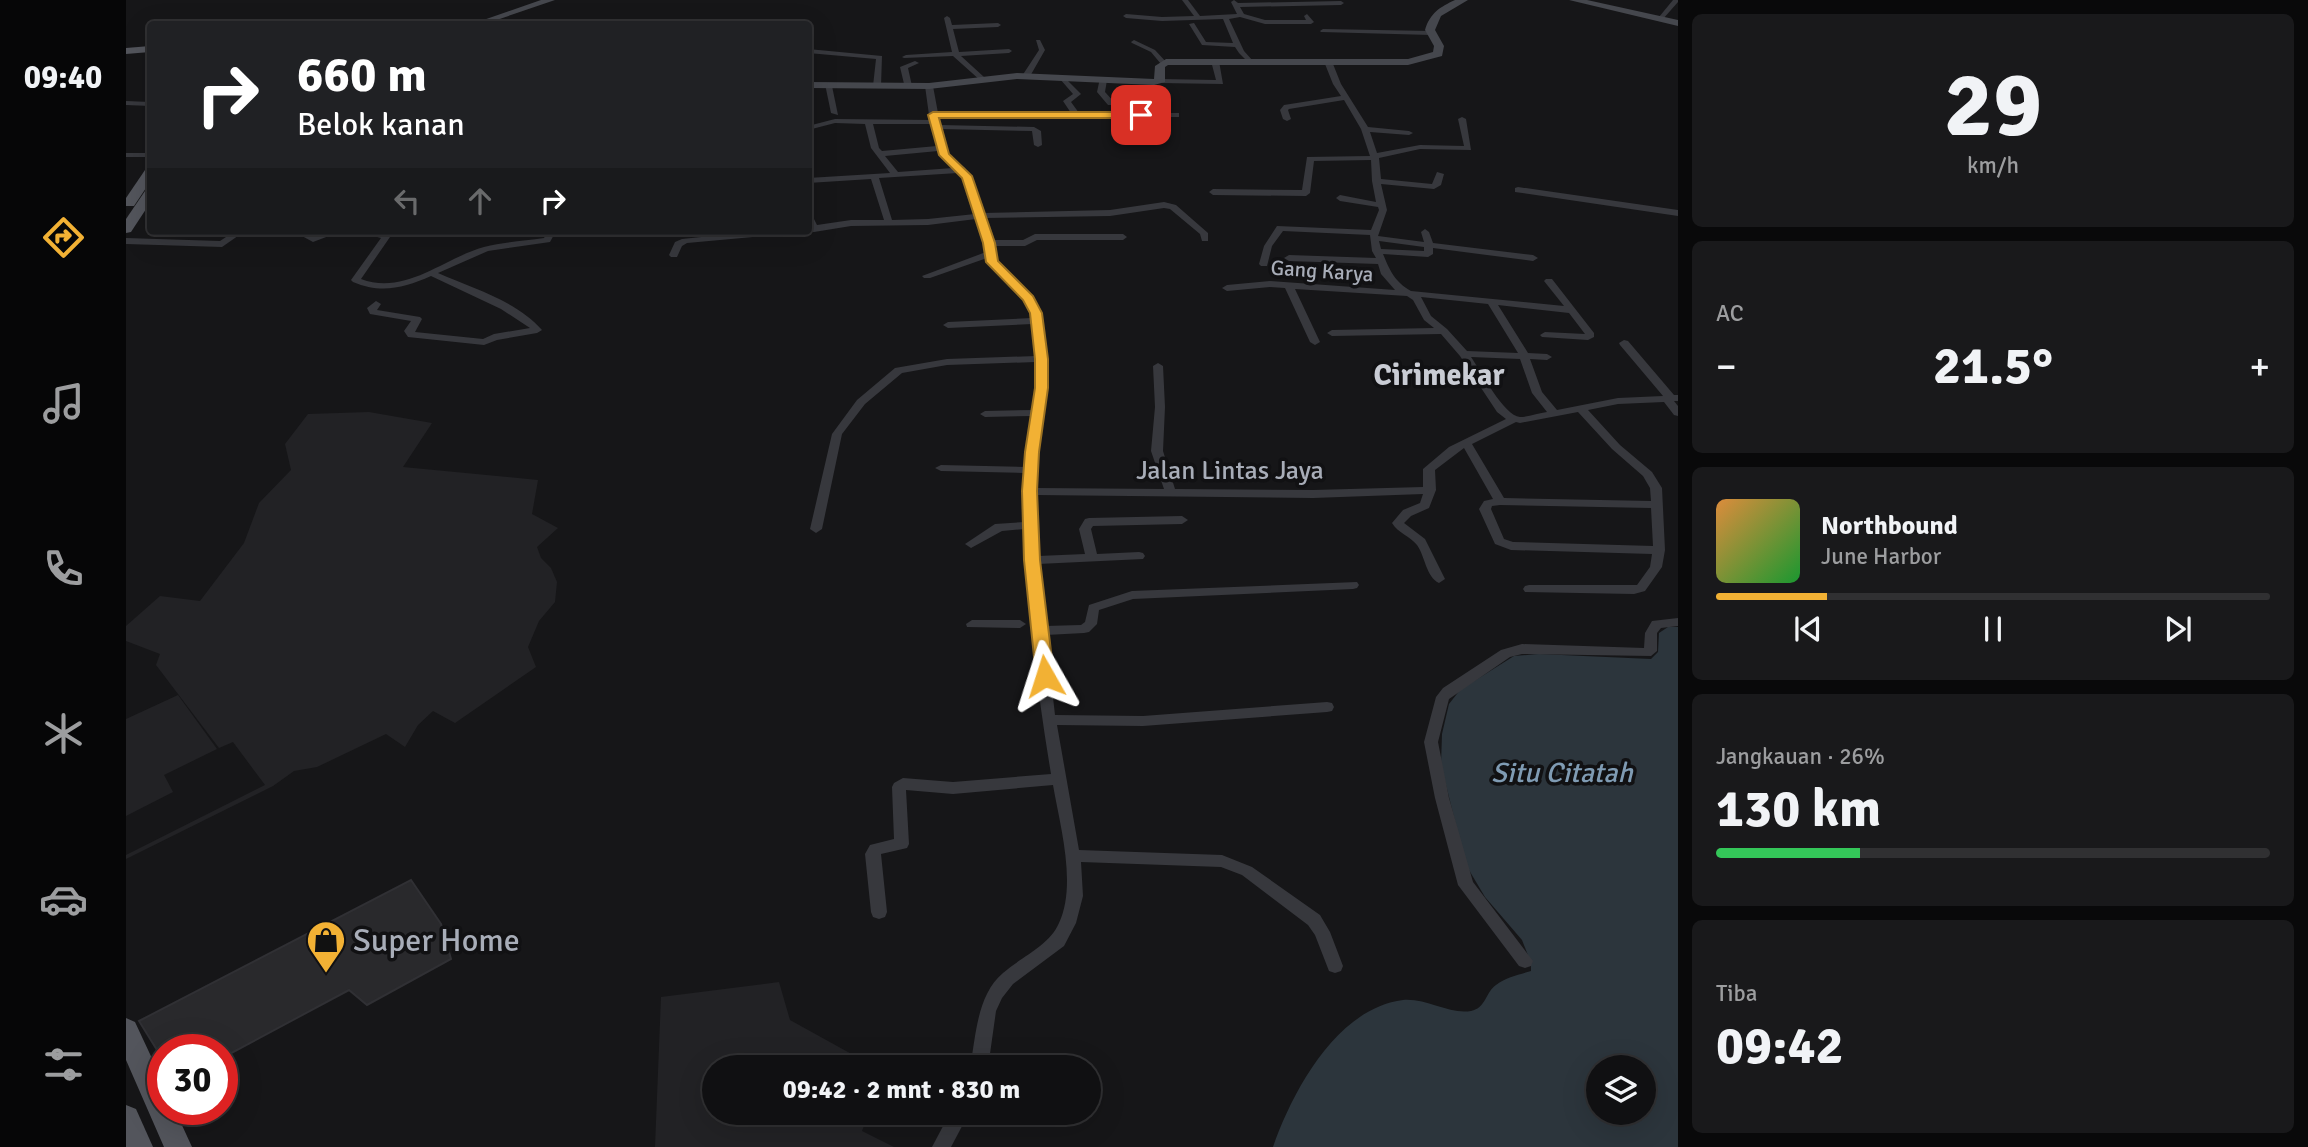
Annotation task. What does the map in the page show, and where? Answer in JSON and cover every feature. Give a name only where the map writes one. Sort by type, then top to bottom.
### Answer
[{"type":"main road","points":[[126,53],[147,52]]},
{"type":"main road","points":[[126,206],[147,177]]},
{"type":"main road","points":[[126,229],[147,198]]},
{"type":"main road","points":[[126,1030],[178,1147]]},
{"type":"main road","points":[[126,1118],[139,1147]]},
{"type":"street","points":[[486,21],[550,0]]},
{"type":"street","points":[[1185,0],[1198,17]]},
{"type":"street","points":[[1163,63],[1249,61],[1329,64],[1431,60],[1438,54],[1439,46],[1431,33],[1432,23],[1440,11],[1463,0]]},
{"type":"street","points":[[1574,0],[1678,23]]},
{"type":"street","points":[[1661,18],[1676,0]]},
{"type":"street","points":[[1239,15],[1235,3],[1341,3]]},
{"type":"street","points":[[1126,16],[1162,19],[1239,15],[1265,22],[1312,22],[1307,16]]},
{"type":"street","points":[[1226,17],[1237,45],[1249,61]]},
{"type":"street","points":[[947,18],[956,55],[981,79]]},
{"type":"street","points":[[1192,24],[1204,44],[1237,45]]},
{"type":"street","points":[[948,27],[998,25]]},
{"type":"street","points":[[1323,31],[1431,33]]},
{"type":"street","points":[[1026,76],[1042,50],[1038,41]]},
{"type":"street","points":[[1134,43],[1153,51],[1163,63],[1160,81]]},
{"type":"street","points":[[812,51],[880,57],[877,86]]},
{"type":"street","points":[[906,57],[1009,51]]},
{"type":"street","points":[[812,85],[929,86],[1026,76],[1220,82],[1215,61]]},
{"type":"street","points":[[908,86],[904,67],[915,66],[915,63]]},
{"type":"street","points":[[1329,64],[1345,98],[1365,129],[1375,157],[1382,213],[1373,235],[1378,256],[1395,286],[1415,296],[1427,318],[1444,331],[1464,354],[1501,410],[1514,419]]},
{"type":"street","points":[[1064,79],[1077,94],[1067,102],[1078,117]]},
{"type":"street","points":[[1104,80],[1101,92],[1111,103]]},
{"type":"street","points":[[828,86],[835,113]]},
{"type":"street","points":[[929,86],[934,121],[944,155],[962,170],[996,269],[1032,304],[1036,321],[1041,359],[1041,388],[1030,470],[1032,560],[1049,720],[1073,856],[1075,895],[1068,923],[1058,941],[1007,979],[996,993],[988,1011],[981,1055]]},
{"type":"street","points":[[1287,119],[1284,110],[1287,107],[1345,98]]},
{"type":"street","points":[[126,103],[147,104]]},
{"type":"street","points":[[812,128],[821,127],[823,122],[1176,115]]},
{"type":"street","points":[[1213,192],[1306,193],[1310,159],[1375,157],[1420,147],[1468,148],[1462,119]]},
{"type":"street","points":[[868,121],[872,141],[896,175]]},
{"type":"street","points":[[934,121],[1034,129],[1037,131],[1038,145]]},
{"type":"street","points":[[1365,129],[1409,133]]},
{"type":"street","points":[[880,154],[941,148]]},
{"type":"street","points":[[126,155],[147,155]]},
{"type":"street","points":[[812,181],[962,170]]},
{"type":"street","points":[[1376,181],[1434,187],[1437,186],[1440,174]]},
{"type":"street","points":[[874,177],[889,223]]},
{"type":"street","points":[[1518,190],[1678,213]]},
{"type":"street","points":[[1340,198],[1381,205]]},
{"type":"street","points":[[812,229],[857,222],[889,223],[980,216],[1110,213],[1164,205],[1173,207],[1188,219],[1204,233],[1205,239]]},
{"type":"street","points":[[1264,264],[1268,246],[1280,228],[1373,235],[1429,246],[1532,258]]},
{"type":"street","points":[[1289,258],[1426,255],[1429,253],[1429,246],[1425,232]]},
{"type":"street","points":[[126,242],[222,244],[235,235]]},
{"type":"street","points":[[307,235],[313,239],[326,235]]},
{"type":"street","points":[[377,235],[386,237],[356,280],[397,286],[432,272],[450,273],[488,257],[488,249],[545,240],[551,235]]},
{"type":"street","points":[[674,255],[678,244],[685,241],[746,235]]},
{"type":"street","points":[[927,276],[990,248],[1025,243],[1035,237],[1124,237]]},
{"type":"street","points":[[362,283],[360,288],[374,290],[373,312],[417,319],[409,334],[484,342],[494,337],[537,330],[523,317],[432,272]]},
{"type":"street","points":[[1545,335],[1591,336],[1549,281]]},
{"type":"street","name":"Gang Karya","points":[[1227,288],[1255,284],[1289,286],[1571,310]]},
{"type":"street","points":[[1289,286],[1315,342]]},
{"type":"street","points":[[1491,302],[1516,338],[1537,393],[1555,414]]},
{"type":"street","points":[[376,327],[387,315]]},
{"type":"street","points":[[948,325],[1036,321]]},
{"type":"street","points":[[1332,333],[1444,331]]},
{"type":"street","points":[[1624,343],[1671,398],[1678,413]]},
{"type":"street","points":[[1464,354],[1547,356]]},
{"type":"street","points":[[816,529],[837,434],[861,402],[900,370],[947,362],[1041,359]]},
{"type":"street","points":[[1158,366],[1160,412],[1157,451],[1171,492]]},
{"type":"street","points":[[1439,579],[1421,542],[1398,523],[1407,513],[1425,505],[1430,489],[1429,468],[1439,457],[1514,419],[1628,400],[1671,398]]},
{"type":"street","points":[[1529,589],[1637,589],[1656,566],[1659,550],[1658,505],[1652,479],[1601,432],[1581,409]]},
{"type":"street","points":[[985,414],[1037,413]]},
{"type":"street","points":[[1468,446],[1500,501]]},
{"type":"street","points":[[941,468],[1030,470]]},
{"type":"street","name":"Jalan Lintas Jaya","points":[[1030,491],[1313,494],[1430,489]]},
{"type":"street","points":[[1658,505],[1500,501],[1488,504],[1485,509],[1499,541],[1508,545],[1659,550]]},
{"type":"street","points":[[1092,558],[1085,529],[1089,522],[1182,520]]},
{"type":"street","points":[[971,544],[1002,526],[1031,525]]},
{"type":"street","points":[[1032,560],[1139,556]]},
{"type":"street","points":[[972,624],[1023,624],[1040,628],[1084,629],[1091,624],[1091,612],[1096,606],[1132,595],[1353,585]]},
{"type":"street","points":[[1525,961],[1466,885],[1442,798],[1431,743],[1443,696],[1506,653],[1522,649],[1646,653],[1650,651],[1651,633],[1657,624],[1678,622]]},
{"type":"street","points":[[1049,720],[1143,721],[1327,707]]},
{"type":"street","points":[[879,912],[873,854],[875,849],[880,847],[902,844],[899,787],[904,783],[953,788],[1059,779]]},
{"type":"street","points":[[1073,856],[1212,859],[1240,867],[1314,920],[1322,932],[1335,966]]},
{"type":"street","points":[[941,1147],[953,1125]]},
{"type":"shaded area","points":[[369,412],[432,423],[403,467],[538,480],[532,514],[558,528],[537,547],[557,582],[555,602],[539,621],[528,647],[536,667],[455,723],[433,711],[418,725],[405,747],[386,734],[317,767],[294,771],[273,786],[126,859],[126,855],[265,785],[233,742],[219,748],[156,665],[160,654],[126,641],[126,626],[160,596],[200,601],[244,543],[259,503],[291,470],[285,444],[308,414]]},
{"type":"shaded area","points":[[178,695],[217,749],[164,775],[173,792],[126,816],[126,719]]},
{"type":"shaded area","points":[[779,982],[790,1020],[853,1055],[702,1055],[702,1125],[864,1125],[862,1131],[894,1147],[655,1147],[661,997]]},
{"type":"water","name":"Situ Citatah","points":[[1668,627],[1678,627],[1678,1147],[1273,1147],[1305,1078],[1320,1056],[1358,1019],[1379,1006],[1403,1000],[1421,1001],[1455,1011],[1471,1011],[1483,1004],[1496,985],[1531,971],[1531,963],[1522,940],[1485,897],[1466,865],[1441,765],[1442,734],[1449,704],[1460,690],[1514,656],[1539,654],[1651,659],[1658,652],[1659,633]]},
{"type":"building","name":"Super Home","points":[[411,880],[441,924],[451,959],[367,1005],[349,990],[238,1049],[238,1034],[147,1034],[139,1021]]},
{"type":"place","name":"Super Home","points":[[326,974]]},
{"type":"district","name":"Cirimekar","points":[[1439,375]]},
{"type":"route","points":[[1045,676],[1032,560],[1030,491],[1030,470],[1041,388],[1036,313],[1028,298],[996,269],[992,262],[989,243],[967,176],[944,155],[933,115],[1141,115]]}]
